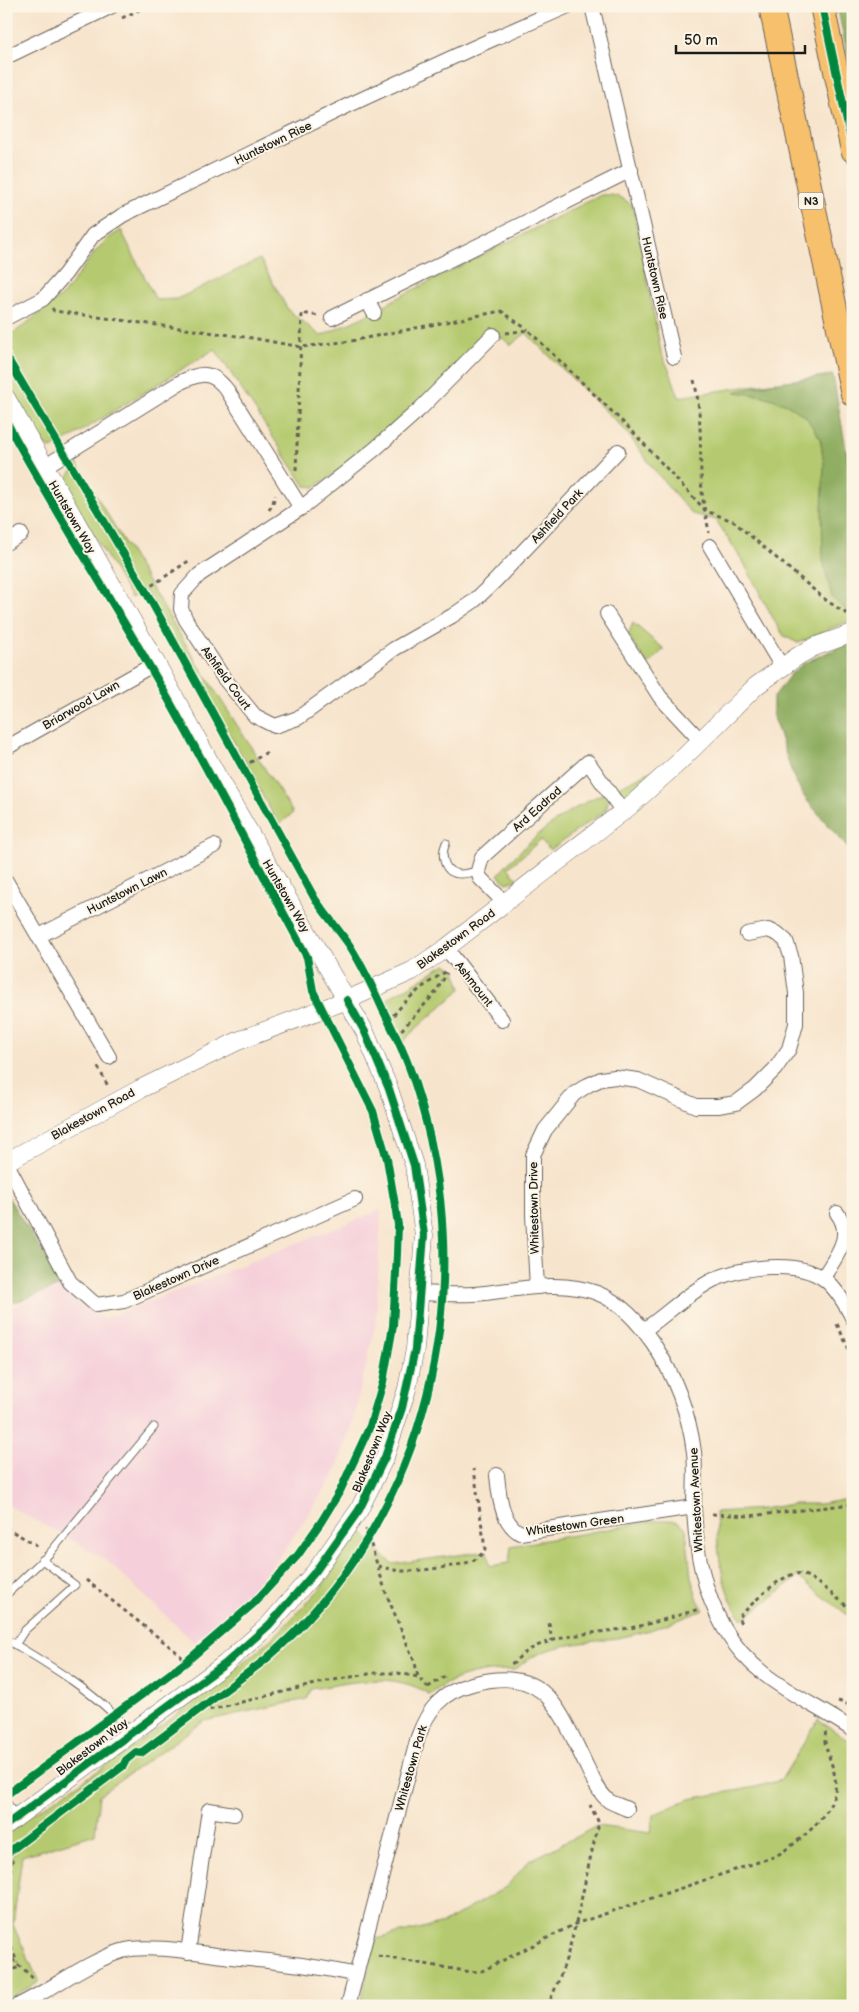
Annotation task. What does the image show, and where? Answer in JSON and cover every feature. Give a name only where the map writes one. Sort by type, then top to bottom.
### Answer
[{"type":"highway","name":"N3","points":[[771,6],[853,394]]},
{"type":"highway","points":[[822,6],[853,150]]},
{"type":"street","points":[[6,57],[112,6]]},
{"type":"street","name":"Huntstown Rise","points":[[6,318],[43,298],[61,279],[93,235],[123,215],[347,106],[568,6]]},
{"type":"street","name":"Huntstown Rise","points":[[592,6],[674,358]]},
{"type":"street","points":[[332,318],[630,170]]},
{"type":"street","points":[[367,300],[374,314]]},
{"type":"street","name":"Ashfield Court","points":[[493,336],[421,408],[398,428],[298,504],[199,575],[187,586],[180,600],[181,609],[186,620],[223,677],[255,716],[275,726],[298,718],[394,649],[452,616],[495,581]]},
{"type":"street","points":[[44,467],[179,383],[195,376],[209,375],[220,380],[227,390],[298,504]]},
{"type":"street","name":"Huntstown Way","points":[[6,398],[156,663],[222,785],[347,1000]]},
{"type":"street","name":"Ashfield Park","points":[[495,581],[618,451]]},
{"type":"street","points":[[6,543],[21,534]]},
{"type":"street","points":[[710,546],[782,667]]},
{"type":"street","points":[[607,614],[622,623],[660,697],[701,741]]},
{"type":"street","name":"Blakestown Road","points":[[6,1162],[116,1101],[238,1041],[347,1000],[412,971],[450,960],[505,903],[623,812],[662,778],[749,692],[782,667],[814,647],[853,633]]},
{"type":"street","name":"Briarwood Lawn","points":[[6,748],[156,663]]},
{"type":"street","name":"Ard Eadrad","points":[[478,871],[482,857],[588,762],[623,812]]},
{"type":"street","name":"Huntstown Lawn","points":[[39,936],[214,846]]},
{"type":"street","points":[[478,871],[480,878],[505,903]]},
{"type":"street","points":[[6,880],[109,1057]]},
{"type":"street","name":"Whitestown Drive","points":[[537,1287],[533,1215],[534,1155],[538,1141],[545,1130],[574,1094],[601,1079],[615,1077],[638,1080],[696,1106],[718,1106],[736,1103],[775,1069],[789,1050],[796,1024],[796,993],[792,956],[786,940],[778,934],[768,930],[747,934]]},
{"type":"street","name":"Ashmount","points":[[450,960],[502,1020]]},
{"type":"street","name":"Blakestown Way","points":[[12,1821],[130,1732],[225,1664],[269,1625],[315,1572],[359,1510],[385,1457],[402,1408],[416,1349],[424,1235],[414,1165],[389,1089],[365,1032],[347,1000]]},
{"type":"street","name":"Blakestown Drive","points":[[6,1162],[70,1282],[96,1305],[124,1301],[355,1199]]},
{"type":"street","points":[[823,1278],[845,1237],[844,1224],[837,1213]]},
{"type":"street","points":[[644,1330],[705,1285],[732,1274],[768,1267],[800,1269],[823,1278],[838,1293],[853,1319]]},
{"type":"street","name":"Whitestown Avenue","points":[[421,1293],[474,1294],[565,1286],[598,1294],[620,1306],[644,1330],[665,1364],[687,1415],[694,1460],[694,1507],[698,1553],[712,1605],[725,1629],[750,1662],[769,1680],[853,1730]]},
{"type":"street","name":"Whitestown Green","points":[[497,1475],[508,1524],[520,1533],[694,1507]]},
{"type":"street","name":"Whitestown Park","points":[[348,2006],[418,1738],[424,1720],[440,1700],[461,1687],[478,1682],[519,1680],[532,1684],[544,1691],[561,1715],[597,1787],[608,1800],[627,1809]]},
{"type":"street","points":[[188,1952],[209,1810],[234,1814]]},
{"type":"street","points":[[21,2005],[40,1992],[98,1961],[124,1950],[135,1948],[188,1952],[314,1967],[356,1976]]},
{"type":"lane","points":[[446,843],[441,852],[445,865],[455,873],[462,874],[478,871]]},
{"type":"lane","points":[[6,1595],[50,1552],[154,1427]]},
{"type":"lane","points":[[15,1645],[24,1631],[79,1581],[42,1560]]},
{"type":"lane","points":[[6,1639],[98,1699],[130,1732]]},
{"type":"lane","points":[[6,1802],[12,1821]]},
{"type":"path","points":[[43,298],[54,311],[252,338],[301,347],[351,341],[501,312],[528,330],[632,431],[706,511],[733,521],[828,601],[851,616],[853,620]]},
{"type":"path","points":[[298,504],[302,313],[332,318]]},
{"type":"path","points":[[493,336],[528,330]]},
{"type":"path","points":[[694,380],[699,399],[702,494],[710,546]]},
{"type":"path","points":[[263,515],[270,509],[273,503],[274,490]]},
{"type":"path","points":[[140,581],[146,592],[195,557]]},
{"type":"path","points":[[243,767],[267,752]]},
{"type":"path","points":[[239,759],[248,776]]},
{"type":"path","points":[[389,1022],[396,1011],[450,960]]},
{"type":"path","points":[[396,1036],[436,992],[450,960]]},
{"type":"path","points":[[109,1057],[98,1066],[116,1101]]},
{"type":"path","points":[[835,1321],[853,1358]]},
{"type":"path","points":[[378,1566],[403,1571],[417,1570],[463,1563],[474,1560],[483,1553],[485,1548],[474,1469]]},
{"type":"path","points":[[712,1514],[750,1516],[853,1504]]},
{"type":"path","points":[[359,1510],[386,1594],[418,1677],[440,1700]]},
{"type":"path","points":[[6,1528],[50,1552]]},
{"type":"path","points":[[743,1627],[738,1618],[762,1596],[793,1573],[805,1575],[853,1610]]},
{"type":"path","points":[[79,1581],[178,1653],[186,1662]]},
{"type":"path","points":[[506,1664],[514,1664],[518,1658],[528,1651],[552,1641],[641,1626],[712,1605]]},
{"type":"path","points":[[549,1623],[552,1641]]},
{"type":"path","points":[[202,1708],[209,1710],[328,1681],[374,1673],[398,1673],[418,1677]]},
{"type":"path","points":[[428,1688],[440,1678],[453,1673]]},
{"type":"path","points":[[836,1700],[853,1706]]},
{"type":"path","points":[[378,1956],[471,1972],[482,1972],[575,1924],[776,1856],[794,1845],[812,1828],[828,1808],[835,1792],[834,1776],[826,1743],[827,1732],[821,1728],[828,1714]]},
{"type":"path","points":[[547,2006],[560,1976],[575,1924],[599,1823],[587,1800]]},
{"type":"path","points":[[6,1895],[12,1856],[11,1850]]},
{"type":"path","points":[[6,1932],[18,1963]]},
{"type":"path","points":[[6,1954],[31,1976],[40,1992]]},
{"type":"path","points":[[6,1971],[22,1967]]},
{"type":"shaded area","points":[[381,1210],[376,1322],[351,1428],[334,1475],[285,1549],[246,1597],[194,1642],[105,1559],[6,1504],[6,1310],[56,1286],[104,1319]]},
{"type":"green space","points":[[837,6],[853,6],[853,80]]},
{"type":"green space","points":[[601,195],[618,197],[633,206],[661,352],[679,397],[776,382],[799,390],[815,407],[853,598],[853,619],[798,643],[784,636],[744,563],[716,520],[692,514],[656,472],[625,430],[526,333],[511,345],[495,332],[404,418],[335,474],[314,487],[305,486],[215,349],[51,448],[43,444],[6,379],[6,337],[63,295],[95,252],[106,240],[121,230],[156,300],[177,299],[260,259],[288,310],[321,336],[365,316]]},
{"type":"green space","points":[[833,375],[853,488],[853,616],[832,598],[823,560],[822,511],[824,464],[820,438],[806,417],[787,404],[763,396],[735,392],[771,383]]},
{"type":"green space","points":[[77,464],[191,653],[293,813],[279,825],[247,768],[248,766],[145,590],[131,598],[72,498],[66,479]]},
{"type":"green space","points":[[633,623],[664,649],[648,665],[628,635]]},
{"type":"green space","points":[[853,641],[853,854],[805,798],[793,776],[773,715],[773,698],[790,675],[804,663]]},
{"type":"green space","points":[[661,766],[626,795],[615,789]]},
{"type":"green space","points":[[604,793],[608,801],[606,810],[550,850],[541,840],[508,868],[518,879],[507,883],[498,875],[521,850],[546,828],[574,809]]},
{"type":"green space","points":[[446,964],[455,970],[461,989],[410,1034],[403,1043],[385,1002],[395,994]]},
{"type":"green space","points":[[6,1194],[63,1285],[13,1303],[6,1290]]},
{"type":"green space","points":[[853,1498],[853,1619],[798,1577],[743,1619],[735,1609],[729,1596],[721,1568],[716,1512],[762,1509],[793,1504],[820,1504]]},
{"type":"green space","points":[[660,1520],[671,1520],[681,1523],[686,1529],[691,1577],[698,1600],[704,1610],[637,1634],[554,1648],[527,1660],[515,1670],[481,1672],[459,1678],[449,1682],[430,1695],[416,1687],[402,1683],[372,1680],[311,1689],[307,1699],[204,1721],[99,1795],[95,1834],[22,1856],[13,1925],[39,1982],[6,2000],[6,1836],[29,1816],[101,1769],[172,1718],[255,1653],[279,1632],[319,1590],[360,1529],[378,1551],[393,1564],[487,1551],[490,1566],[509,1563],[511,1546]]},
{"type":"green space","points":[[818,1720],[853,1743],[853,2006],[697,2006],[626,1999],[597,2006],[359,2006],[376,1939],[444,1923],[506,1887],[529,1861],[597,1826],[651,1833],[653,1815],[689,1799],[756,1787],[781,1780]]},
{"type":"cycle path","points":[[822,6],[853,150]]},
{"type":"cycle path","points":[[6,356],[145,590],[315,899],[350,946],[372,986],[401,1046],[415,1084],[435,1161],[443,1240],[440,1318],[427,1395],[403,1469],[367,1539],[322,1603],[265,1660],[141,1753],[136,1752],[126,1760],[123,1766],[6,1854]]},
{"type":"cycle path","points":[[6,421],[170,703],[307,957],[313,991],[373,1111],[387,1159],[398,1225],[393,1326],[383,1382],[370,1426],[340,1491],[321,1522],[298,1555],[254,1603],[186,1662],[6,1795]]},
{"type":"cycle path","points":[[6,1825],[225,1664],[269,1625],[315,1572],[359,1510],[385,1457],[402,1408],[415,1349],[424,1235],[414,1165],[389,1089],[365,1032],[347,1000]]}]
